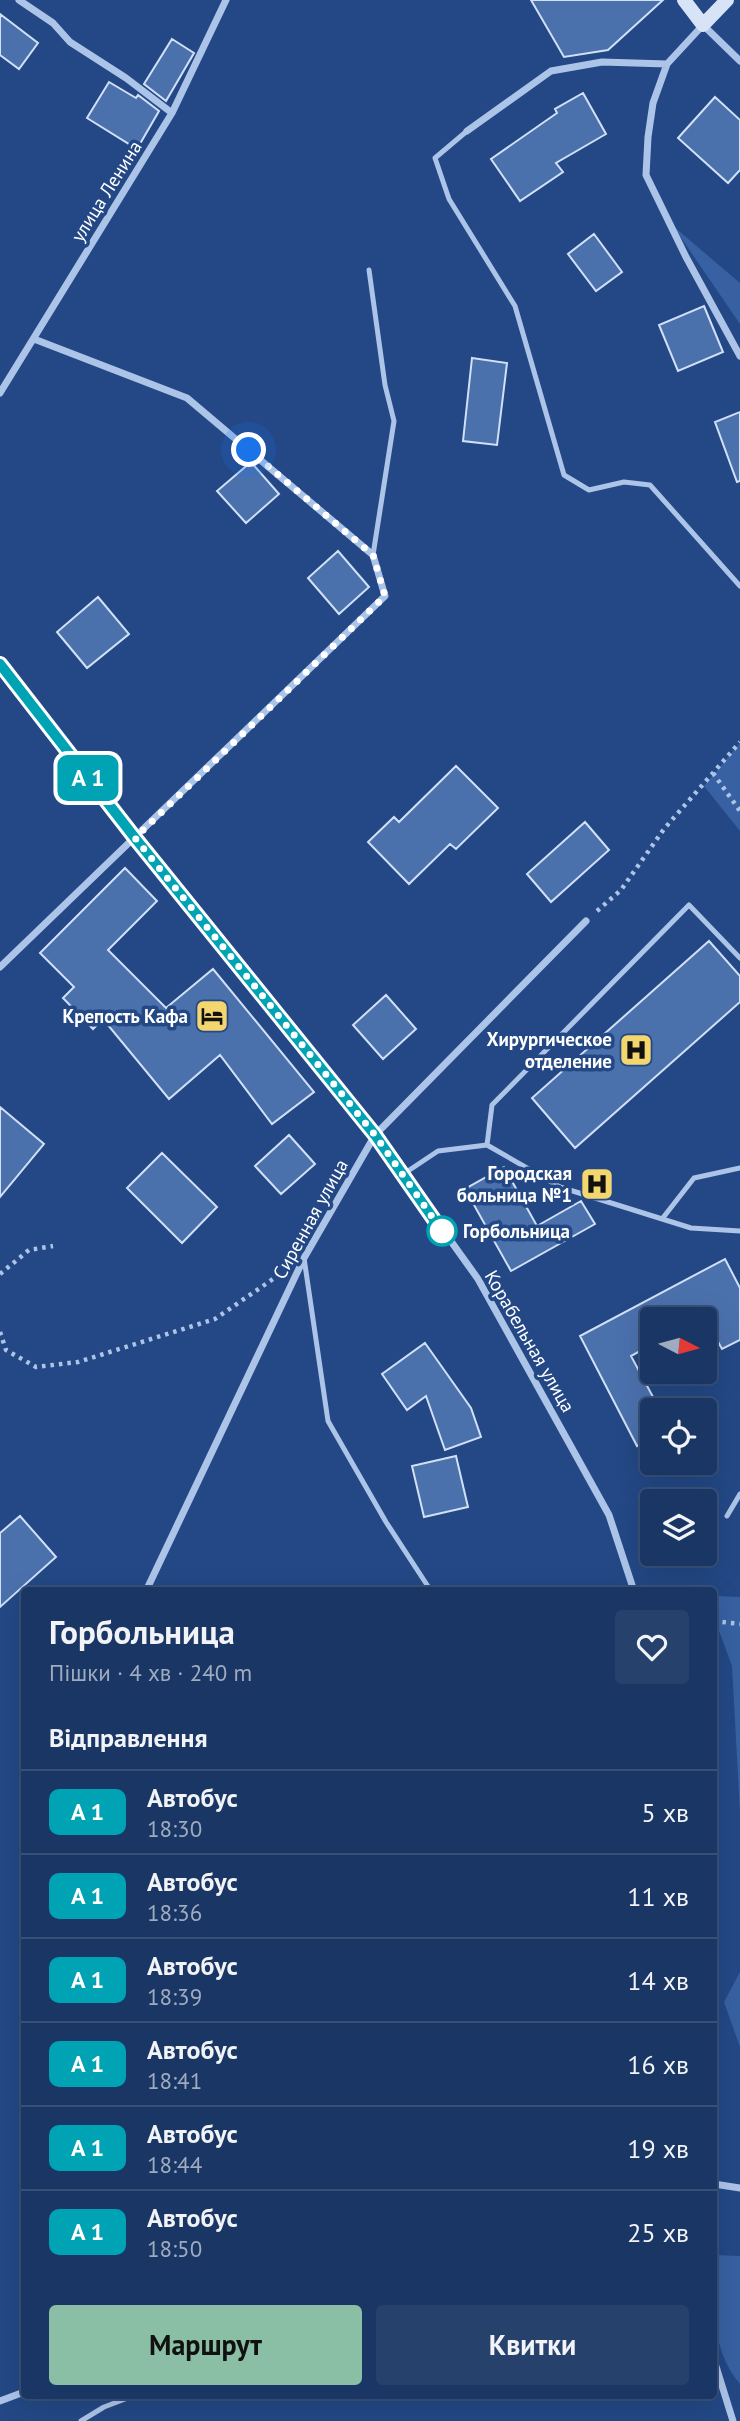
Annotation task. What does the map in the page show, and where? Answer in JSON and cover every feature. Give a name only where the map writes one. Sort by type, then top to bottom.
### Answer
[{"type":"main road","points":[[684,0],[703,25],[727,0]]},
{"type":"street","points":[[19,0],[53,23],[70,42],[126,78],[172,113]]},
{"type":"street","name":"улица Ленина","points":[[0,393],[172,113],[226,0]]},
{"type":"street","points":[[740,61],[703,25],[667,64],[653,103],[646,175],[686,257],[740,356]]},
{"type":"street","points":[[467,131],[551,71],[601,62],[667,64]]},
{"type":"street","points":[[0,967],[385,596],[373,555],[187,398],[34,339]]},
{"type":"street","name":"Корабельная улица","points":[[0,664],[135,838],[375,1135],[478,1279],[610,1515],[633,1587]]},
{"type":"street","name":"Сиренная улица","points":[[148,1587],[304,1258],[375,1135],[586,921]]},
{"type":"street","points":[[717,2184],[740,2188]]},
{"type":"street","points":[[717,2370],[733,2421]]},
{"type":"street","points":[[0,2401],[21,2393]]},
{"type":"lane","points":[[467,131],[435,159],[449,199],[515,306],[564,475],[589,490],[624,482],[650,485],[740,586]]},
{"type":"lane","points":[[369,270],[385,386],[394,421],[373,555]]},
{"type":"lane","points":[[487,1145],[492,1105],[690,905],[740,958]]},
{"type":"lane","points":[[402,1175],[438,1151],[487,1145],[560,1187],[691,1228],[740,1231]]},
{"type":"lane","points":[[662,1219],[694,1178],[740,1168]]},
{"type":"lane","points":[[304,1258],[328,1421],[386,1522],[429,1587]]},
{"type":"lane","points":[[727,1516],[740,1494]]},
{"type":"lane","points":[[81,2421],[104,2407],[125,2399]]},
{"type":"path","points":[[586,921],[621,890],[664,829],[740,742]]},
{"type":"path","points":[[713,774],[740,811]]},
{"type":"path","points":[[0,1274],[29,1250],[53,1246]]},
{"type":"path","points":[[0,1332],[6,1350],[36,1367],[78,1362],[215,1319],[304,1258]]},
{"type":"path","points":[[717,1621],[740,1624]]},
{"type":"shaded area","points":[[673,226],[740,283],[740,324]]},
{"type":"shaded area","points":[[740,743],[740,831],[704,786]]},
{"type":"shaded area","points":[[717,1596],[740,1597],[740,1813],[732,1666],[717,1625]]},
{"type":"shaded area","points":[[740,1972],[740,2047],[724,2002]]},
{"type":"shaded area","points":[[717,2255],[740,2256],[740,2384],[730,2370],[718,2339]]},
{"type":"building","points":[[531,0],[663,0],[608,50],[564,57]]},
{"type":"building","points":[[0,14],[38,43],[19,69],[0,55]]},
{"type":"building","points":[[172,39],[194,53],[166,101],[144,84]]},
{"type":"building","points":[[109,82],[136,98],[138,95],[159,111],[137,149],[87,118]]},
{"type":"building","points":[[583,93],[606,134],[556,163],[563,172],[520,201],[491,159],[557,113],[555,109]]},
{"type":"building","points":[[715,97],[740,120],[740,170],[728,183],[678,138]]},
{"type":"building","points":[[594,234],[622,272],[596,291],[568,254]]},
{"type":"building","points":[[704,306],[723,352],[678,371],[659,325]]},
{"type":"building","points":[[472,358],[507,363],[497,445],[463,441]]},
{"type":"building","points":[[740,412],[740,481],[737,482],[715,422]]},
{"type":"building","points":[[251,462],[279,494],[246,523],[217,491]]},
{"type":"building","points":[[338,551],[369,587],[339,614],[308,578]]},
{"type":"building","points":[[98,597],[129,634],[87,668],[57,632]]},
{"type":"building","points":[[456,766],[498,808],[456,849],[450,844],[409,884],[368,842],[394,817],[399,822]]},
{"type":"building","points":[[585,822],[609,850],[551,902],[527,874]]},
{"type":"building","points":[[125,868],[157,901],[108,950],[166,1008],[213,969],[314,1092],[272,1124],[220,1055],[169,1099],[103,1019],[93,1029],[63,998],[74,987],[40,953]]},
{"type":"building","name":"Хирургическое отделение","points":[[709,941],[740,976],[740,1002],[575,1148],[532,1098]]},
{"type":"building","points":[[386,995],[416,1029],[383,1059],[353,1025]]},
{"type":"building","points":[[0,1107],[44,1144],[0,1197]]},
{"type":"building","points":[[289,1135],[315,1164],[281,1194],[255,1166]]},
{"type":"building","points":[[162,1153],[217,1207],[182,1243],[127,1188]]},
{"type":"building","points":[[504,1167],[537,1226],[581,1201],[595,1224],[511,1271],[465,1189]]},
{"type":"building","points":[[725,1259],[740,1288],[740,1340],[722,1349],[718,1342],[718,1307],[640,1307],[640,1351],[631,1356],[640,1373],[640,1384],[646,1384],[654,1398],[640,1398],[640,1444],[637,1446],[580,1336]]},
{"type":"building","points":[[425,1343],[471,1408],[481,1437],[445,1450],[426,1396],[407,1410],[382,1374]]},
{"type":"building","points":[[456,1456],[468,1507],[424,1517],[412,1466]]},
{"type":"building","points":[[20,1516],[56,1557],[0,1607],[0,1533]]},
{"type":"bus line","points":[[0,664],[135,838],[375,1135],[442,1231]]},
{"type":"place","name":"Крепость Кафа","points":[[212,1016]]},
{"type":"place","name":"Хирургическое отделение","points":[[636,1050]]},
{"type":"place","name":"Городская больница №1","points":[[597,1184]]},
{"type":"place","name":"Горбольница","points":[[442,1231]]},
{"type":"route","points":[[249,450],[373,555],[385,596],[135,838],[375,1135],[442,1231]]}]
